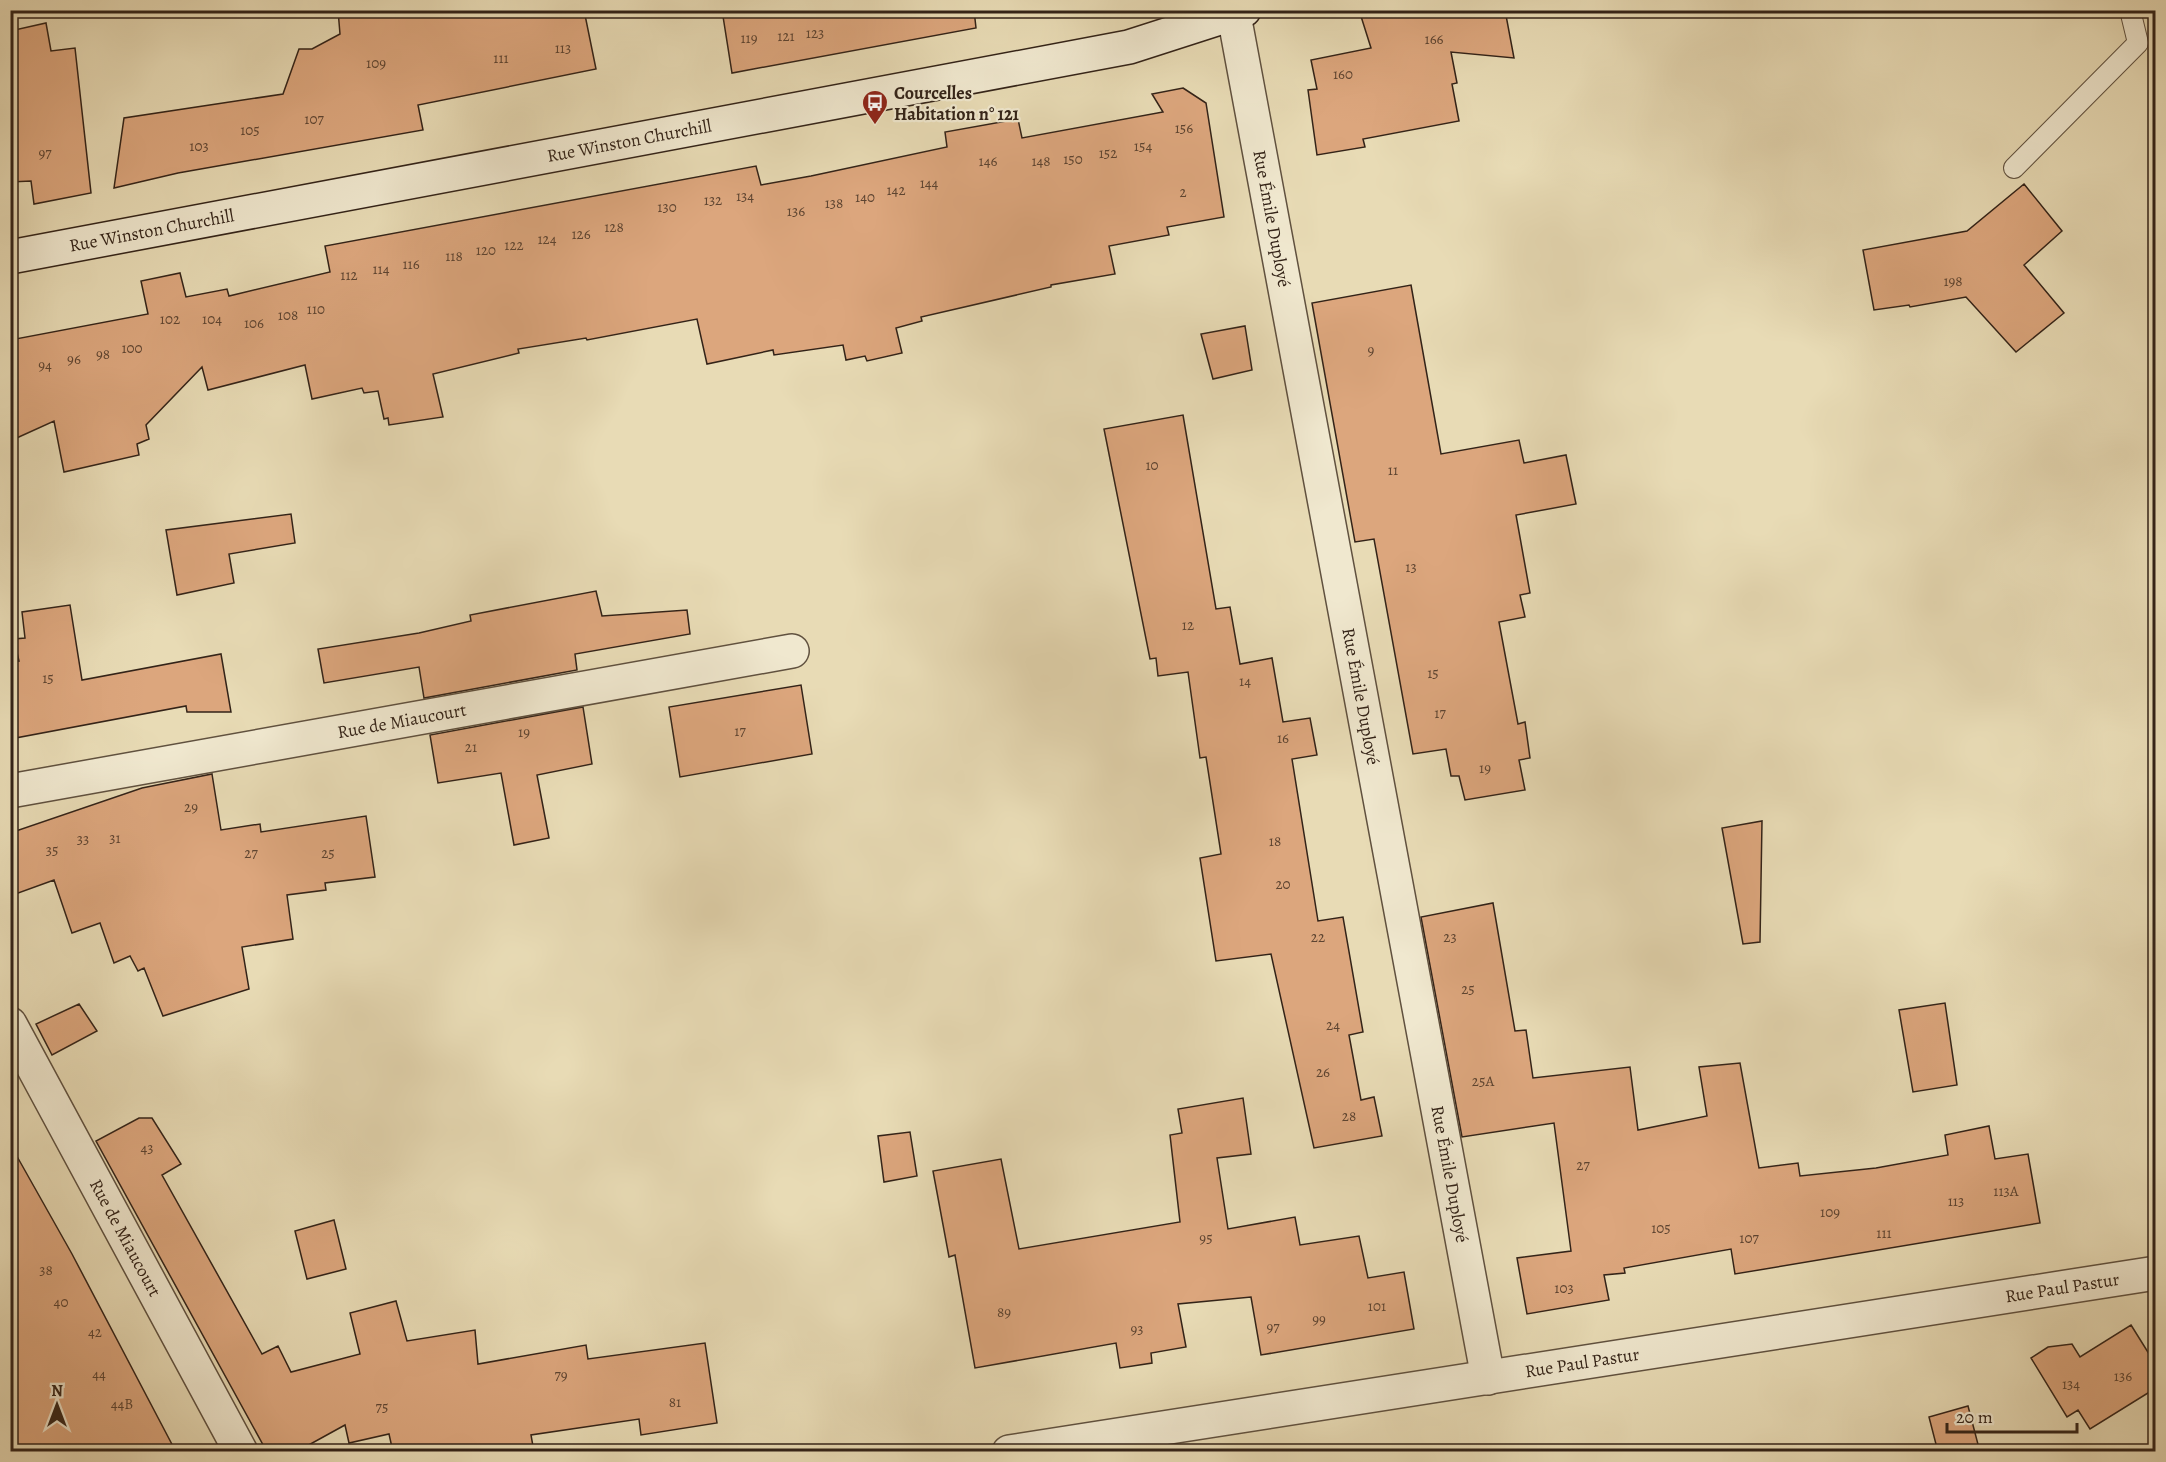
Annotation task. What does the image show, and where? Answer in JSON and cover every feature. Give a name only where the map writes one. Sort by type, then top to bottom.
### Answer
[{"type":"street","name":"Rue Winston Churchill","points":[[10,257],[1118,49],[1239,13]]},
{"type":"street","name":"Rue Émile Duployé","points":[[1239,13],[1488,1378]]},
{"type":"street","name":"Rue de Miaucourt","points":[[10,791],[792,651]]},
{"type":"street","name":"Rue de Miaucourt","points":[[10,1024],[241,1452]]},
{"type":"street","name":"Rue Paul Pastur","points":[[1009,1452],[2156,1273]]},
{"type":"lane","points":[[2014,168],[2138,42],[2130,10]]},
{"type":"building","points":[[338,10],[584,10],[596,69],[418,105],[423,130],[178,173],[114,188],[124,118],[283,94],[299,49],[312,49],[340,34]]},
{"type":"building","points":[[722,10],[974,10],[976,28],[732,73]]},
{"type":"building","points":[[1359,10],[1505,10],[1514,58],[1451,52],[1457,83],[1452,84],[1459,121],[1363,139],[1365,147],[1317,155],[1308,90],[1317,89],[1311,60],[1371,48]]},
{"type":"building","points":[[46,23],[51,51],[75,48],[91,193],[34,204],[31,181],[10,182],[10,31]]},
{"type":"building","points":[[1183,88],[1206,103],[1224,217],[1167,227],[1169,235],[1109,246],[1115,274],[1051,285],[1051,287],[921,317],[922,321],[896,328],[902,353],[867,361],[865,356],[846,360],[843,345],[774,355],[773,350],[707,364],[697,319],[587,340],[586,338],[518,349],[519,353],[433,374],[443,417],[389,425],[388,418],[384,419],[378,391],[364,393],[362,388],[312,399],[305,365],[208,390],[202,367],[146,425],[149,439],[137,444],[139,455],[64,472],[54,421],[10,441],[10,340],[148,314],[141,281],[180,273],[186,297],[227,289],[229,296],[330,272],[325,246],[756,166],[761,185],[811,176],[947,147],[945,132],[1018,119],[1022,138],[1163,112],[1152,94]]},
{"type":"building","points":[[2024,184],[2062,231],[2024,265],[2064,313],[2016,352],[1966,297],[1910,307],[1909,305],[1874,310],[1863,250],[1967,231]]},
{"type":"building","points":[[1411,285],[1441,454],[1519,440],[1524,463],[1566,455],[1576,504],[1516,515],[1530,593],[1520,595],[1525,617],[1499,622],[1518,724],[1525,722],[1530,758],[1519,760],[1525,790],[1465,800],[1459,776],[1451,776],[1446,749],[1413,754],[1374,539],[1355,542],[1312,303]]},
{"type":"building","points":[[1245,326],[1252,370],[1213,379],[1201,334]]},
{"type":"building","points":[[1183,415],[1216,609],[1230,607],[1240,664],[1272,658],[1283,722],[1310,718],[1317,755],[1292,759],[1318,921],[1343,917],[1363,1032],[1349,1035],[1361,1100],[1374,1097],[1382,1136],[1314,1148],[1271,954],[1216,961],[1200,858],[1221,854],[1206,757],[1200,758],[1188,672],[1158,676],[1156,658],[1150,659],[1104,429]]},
{"type":"building","points":[[291,514],[295,543],[229,554],[234,583],[177,595],[166,530]]},
{"type":"building","points":[[596,591],[602,616],[687,610],[690,634],[575,654],[577,670],[424,698],[419,667],[324,683],[318,649],[419,633],[471,621],[470,615]]},
{"type":"building","points":[[70,605],[82,680],[221,654],[231,712],[187,712],[186,706],[10,739],[10,662],[19,661],[14,639],[25,638],[22,612]]},
{"type":"building","points":[[801,685],[812,754],[680,777],[669,707]]},
{"type":"building","points":[[583,707],[592,764],[537,775],[549,838],[514,845],[501,773],[438,783],[430,735]]},
{"type":"building","points":[[212,774],[221,830],[260,824],[261,832],[366,816],[375,877],[325,883],[326,890],[287,895],[293,939],[242,947],[249,989],[163,1016],[144,968],[138,971],[130,956],[114,963],[100,923],[72,933],[54,880],[10,896],[10,833],[142,788]]},
{"type":"building","points":[[1762,821],[1760,942],[1743,944],[1722,828]]},
{"type":"building","points":[[1493,903],[1515,1031],[1526,1030],[1533,1078],[1630,1067],[1638,1130],[1707,1116],[1699,1067],[1740,1063],[1759,1168],[1798,1163],[1800,1176],[1876,1168],[1948,1155],[1945,1135],[1989,1126],[1995,1159],[2028,1154],[2040,1223],[1735,1274],[1731,1249],[1624,1268],[1625,1273],[1604,1275],[1609,1300],[1527,1314],[1517,1258],[1571,1251],[1554,1123],[1462,1137],[1421,917]]},
{"type":"building","points":[[1945,1003],[1957,1085],[1913,1092],[1899,1010]]},
{"type":"building","points":[[79,1004],[97,1031],[52,1055],[36,1024]]},
{"type":"building","points":[[1243,1098],[1251,1154],[1217,1158],[1228,1229],[1295,1217],[1300,1245],[1359,1236],[1368,1278],[1404,1272],[1414,1329],[1261,1355],[1251,1297],[1178,1304],[1186,1347],[1151,1353],[1152,1363],[1120,1368],[1116,1343],[975,1368],[955,1255],[949,1257],[933,1171],[1001,1159],[1019,1249],[1180,1222],[1170,1135],[1182,1133],[1178,1109]]},
{"type":"building","points":[[139,1118],[152,1118],[181,1164],[162,1175],[262,1354],[278,1346],[291,1372],[360,1354],[350,1313],[396,1301],[407,1341],[475,1330],[478,1364],[586,1345],[588,1359],[705,1343],[717,1423],[641,1435],[639,1419],[531,1435],[534,1452],[393,1452],[389,1434],[349,1443],[345,1425],[296,1452],[267,1452],[96,1141]]},
{"type":"building","points":[[910,1132],[917,1176],[884,1182],[878,1136]]},
{"type":"building","points":[[10,1144],[72,1254],[176,1452],[10,1452]]},
{"type":"building","points":[[334,1220],[346,1269],[307,1279],[295,1231]]},
{"type":"building","points":[[2131,1325],[2156,1365],[2156,1388],[2090,1429],[2078,1410],[2067,1417],[2031,1358],[2048,1347],[2072,1344],[2080,1357]]},
{"type":"building","points":[[1968,1406],[1980,1452],[1938,1452],[1929,1417]]},
{"type":"place","name":"Courcelles Habitation n° 121","points":[[875,126]]}]
